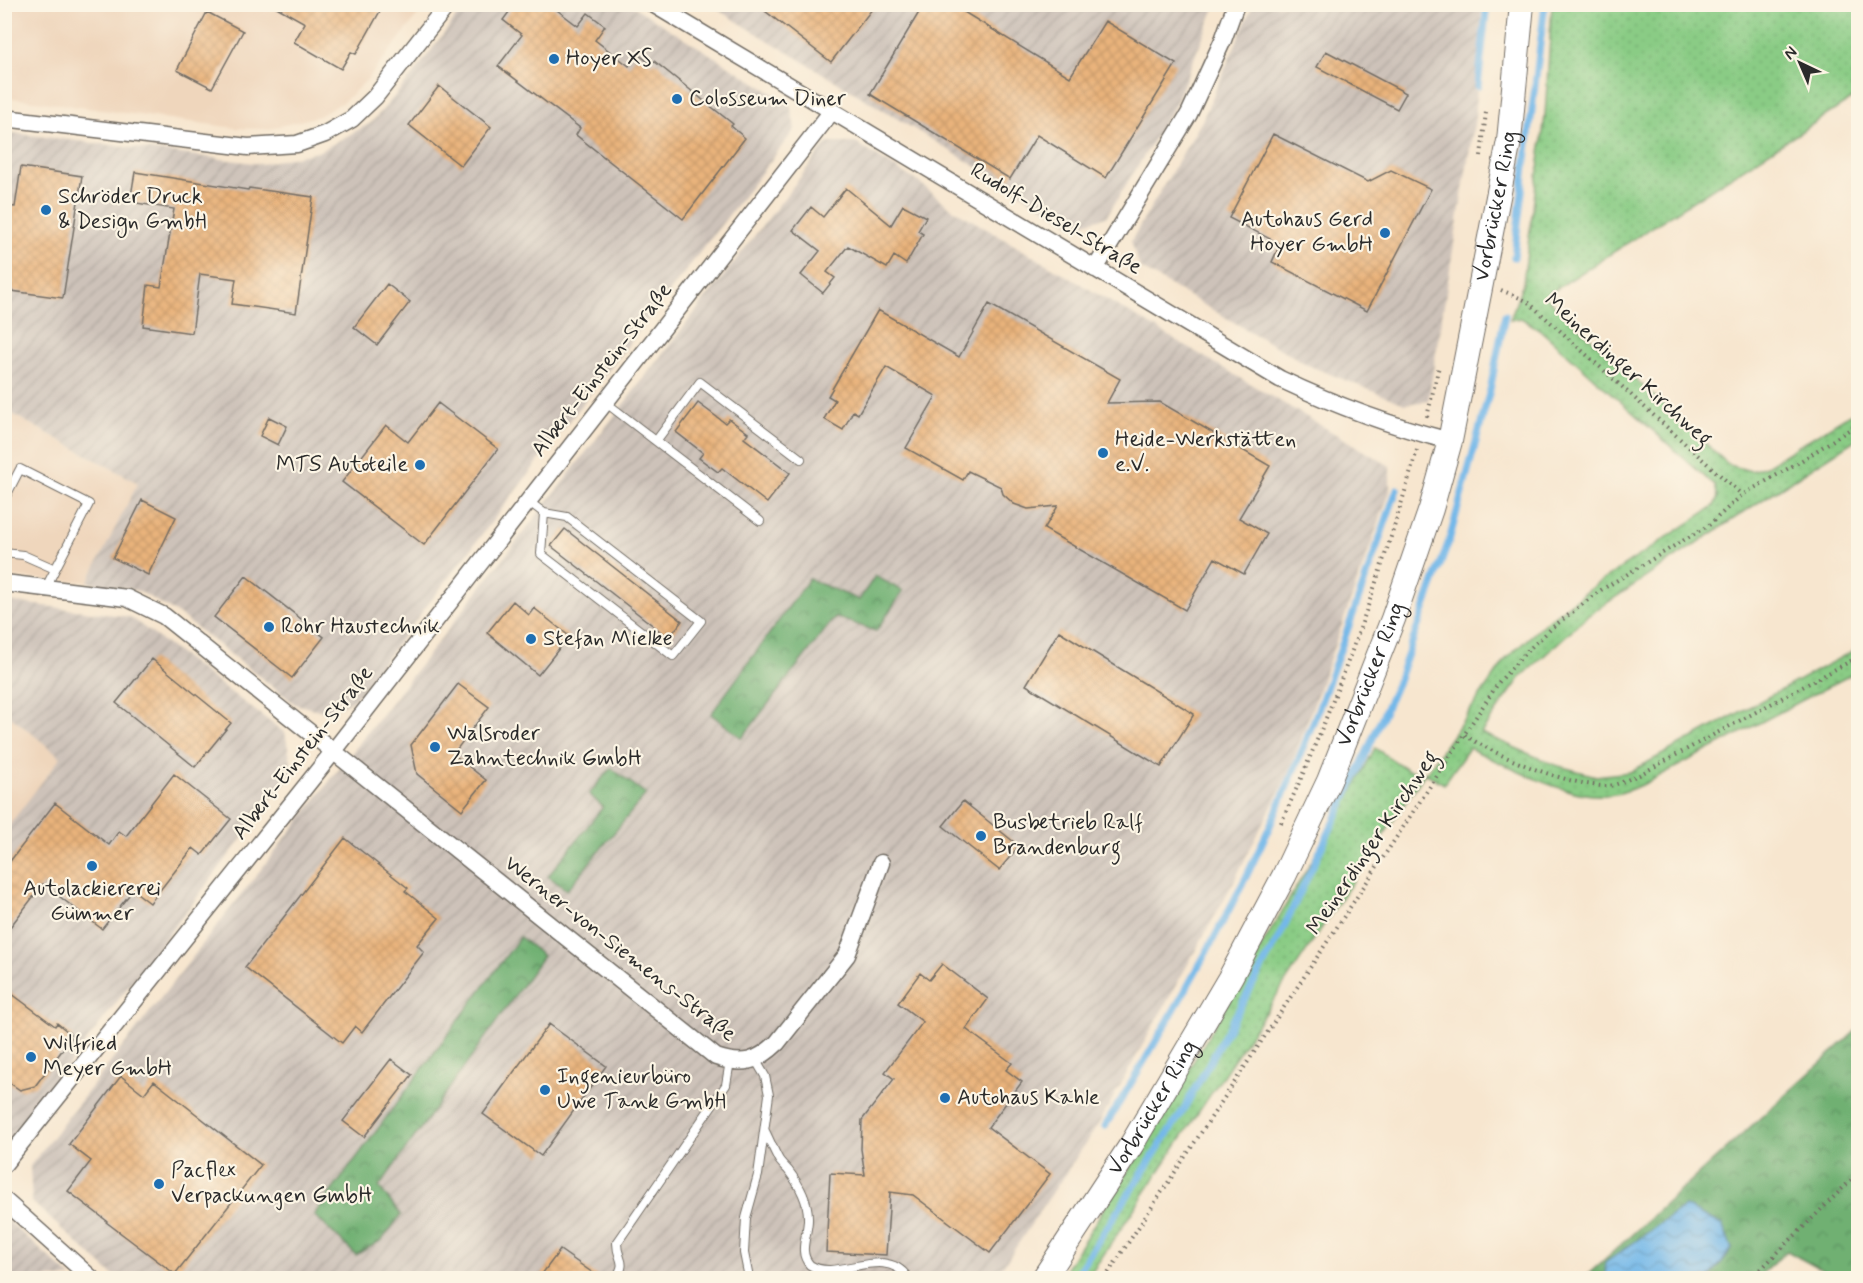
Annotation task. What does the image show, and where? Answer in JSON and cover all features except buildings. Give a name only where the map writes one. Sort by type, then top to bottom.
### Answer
[{"type":"main road","name":"Vorbrücker Ring","points":[[1044,1278],[1132,1144],[1231,976],[1289,865],[1329,781],[1394,619],[1431,509],[1450,441],[1509,141],[1522,4]]},
{"type":"street","points":[[4,118],[248,147],[297,144],[325,134],[352,119],[375,97],[448,4]]},
{"type":"street","name":"Rudolf-Diesel-Straße","points":[[653,4],[1290,384],[1371,418],[1450,441]]},
{"type":"street","points":[[1095,269],[1189,114],[1223,40],[1236,4]]},
{"type":"street","name":"Albert-Einstein-Straße","points":[[4,1164],[333,752],[831,111]]},
{"type":"street","name":"Werner-von-Siemens-Straße","points":[[4,583],[127,598],[164,616],[716,1057],[742,1062],[755,1059],[777,1043],[847,955],[881,863]]},
{"type":"street","points":[[4,1200],[91,1278]]},
{"type":"lane","points":[[656,441],[700,382],[801,459]]},
{"type":"lane","points":[[605,402],[760,521]]},
{"type":"lane","points":[[4,500],[20,469],[89,504],[46,587]]},
{"type":"lane","points":[[528,501],[544,513],[567,517],[701,621],[673,656],[541,554],[544,513]]},
{"type":"lane","points":[[4,553],[23,555],[55,569]]},
{"type":"lane","points":[[749,1278],[744,1253],[746,1218],[758,1175],[769,1095],[765,1076],[755,1059]]},
{"type":"lane","points":[[616,1278],[623,1267],[617,1243],[726,1085],[730,1061]]},
{"type":"lane","points":[[765,1131],[780,1162],[800,1189],[808,1216],[803,1251],[810,1266],[827,1276],[847,1275],[864,1267],[879,1266],[894,1268],[908,1278]]},
{"type":"path","points":[[1479,167],[1487,109]]},
{"type":"path","name":"Meinerdinger Kirchweg","points":[[1481,287],[1507,291],[1527,301],[1742,495]]},
{"type":"path","points":[[1428,412],[1441,358]]},
{"type":"path","name":"Meinerdinger Kirchweg","points":[[1105,1278],[1500,682],[1526,652],[1553,627],[1601,590],[1709,525],[1742,495],[1796,465],[1858,424]]},
{"type":"path","points":[[1277,831],[1306,769],[1359,632],[1413,463]]},
{"type":"path","points":[[1465,735],[1482,747],[1521,763],[1572,780],[1610,786],[1639,775],[1858,657]]},
{"type":"path","points":[[1752,1278],[1858,1173]]},
{"type":"shaded area","points":[[466,4],[631,5],[790,104],[795,129],[354,700],[327,712],[295,704],[180,615],[139,591],[88,582],[138,483],[5,410],[5,132],[261,164],[318,152],[371,123],[412,76]]},
{"type":"shaded area","points":[[5,5],[426,5],[367,80],[343,102],[319,116],[268,129],[236,128],[5,97]]},
{"type":"shaded area","points":[[710,5],[1216,5],[1174,107],[1106,217],[1074,226]]},
{"type":"shaded area","points":[[1253,5],[1482,5],[1475,117],[1428,401],[1405,404],[1310,366],[1140,268],[1131,241],[1202,121]]},
{"type":"shaded area","points":[[827,143],[856,143],[921,184],[951,208],[1390,466],[1390,491],[1289,772],[1232,885],[1098,1125],[995,1278],[116,1278],[32,1202],[30,1166]]},
{"type":"shaded area","points":[[4,410],[138,483],[88,582],[5,577]]},
{"type":"shaded area","points":[[5,601],[130,617],[285,733],[293,772],[10,1141],[5,1143],[4,832],[61,757],[5,712]]},
{"type":"shaded area","points":[[4,712],[62,757],[5,832],[4,832]]},
{"type":"shaded area","points":[[5,1218],[72,1278],[5,1278]]},
{"type":"green space","points":[[1552,5],[1858,5],[1858,95],[1545,296],[1729,465],[1751,471],[1766,466],[1858,409],[1858,438],[1586,617],[1521,677],[1481,733],[1555,765],[1596,776],[1630,772],[1858,648],[1858,671],[1642,785],[1618,793],[1598,795],[1560,788],[1521,773],[1469,748],[1444,784],[1425,773],[1088,1278],[1060,1278],[1143,1147],[1346,803],[1375,748],[1408,770],[1426,773],[1506,659],[1546,622],[1595,585],[1714,506],[1718,497],[1715,486],[1539,329],[1521,318],[1510,320],[1523,283],[1545,116]]},
{"type":"green space","points":[[875,576],[903,591],[876,631],[835,617],[742,738],[711,714],[809,579],[859,600]]},
{"type":"green space","points":[[611,768],[646,794],[567,890],[548,876],[603,807],[589,794]]},
{"type":"green space","points":[[520,937],[543,956],[379,1187],[401,1215],[382,1240],[356,1255],[314,1215]]},
{"type":"green space","points":[[1858,1029],[1858,1278],[1836,1278],[1787,1251],[1757,1278],[1709,1278],[1732,1249],[1606,1263],[1606,1278],[1584,1278]]},
{"type":"water","points":[[1685,1206],[1722,1225],[1732,1249],[1709,1278],[1606,1278],[1605,1263]]},
{"type":"waterway","points":[[1478,86],[1487,4]]},
{"type":"waterway","points":[[1514,257],[1545,4]]},
{"type":"waterway","points":[[1074,1278],[1182,1112],[1279,937],[1361,765],[1398,681],[1449,541],[1490,390],[1505,315]]},
{"type":"waterway","points":[[1105,1126],[1196,972],[1230,909],[1268,830],[1327,686],[1397,489]]},
{"type":"place","name":"Hoyer XS","points":[[554,59]]},
{"type":"place","name":"Colosseum Diner","points":[[677,99]]},
{"type":"place","name":"Schröder Druck & Design GmbH","points":[[46,210]]},
{"type":"place","name":"Autohaus Gerd Hoyer GmbH","points":[[1385,233]]},
{"type":"place","name":"Heide-Werkstätten e.V.","points":[[1103,453]]},
{"type":"place","name":"MTS Autoteile","points":[[420,465]]},
{"type":"place","name":"Rohr Haustechnik","points":[[269,627]]},
{"type":"place","name":"Stefan Mielke","points":[[531,639]]},
{"type":"place","name":"Walsroder Zahntechnik GmbH","points":[[435,747]]},
{"type":"place","name":"Busbetrieb Ralf Brandenburg","points":[[981,836]]},
{"type":"place","name":"Autolackiererei Gümmer","points":[[92,866]]},
{"type":"place","name":"Wilfried Meyer GmbH","points":[[31,1057]]},
{"type":"place","name":"Ingenieurbüro Uwe Tank GmbH","points":[[545,1090]]},
{"type":"place","name":"Autohaus Kahle","points":[[945,1098]]},
{"type":"place","name":"Pacflex Verpackungen GmbH","points":[[159,1184]]}]
